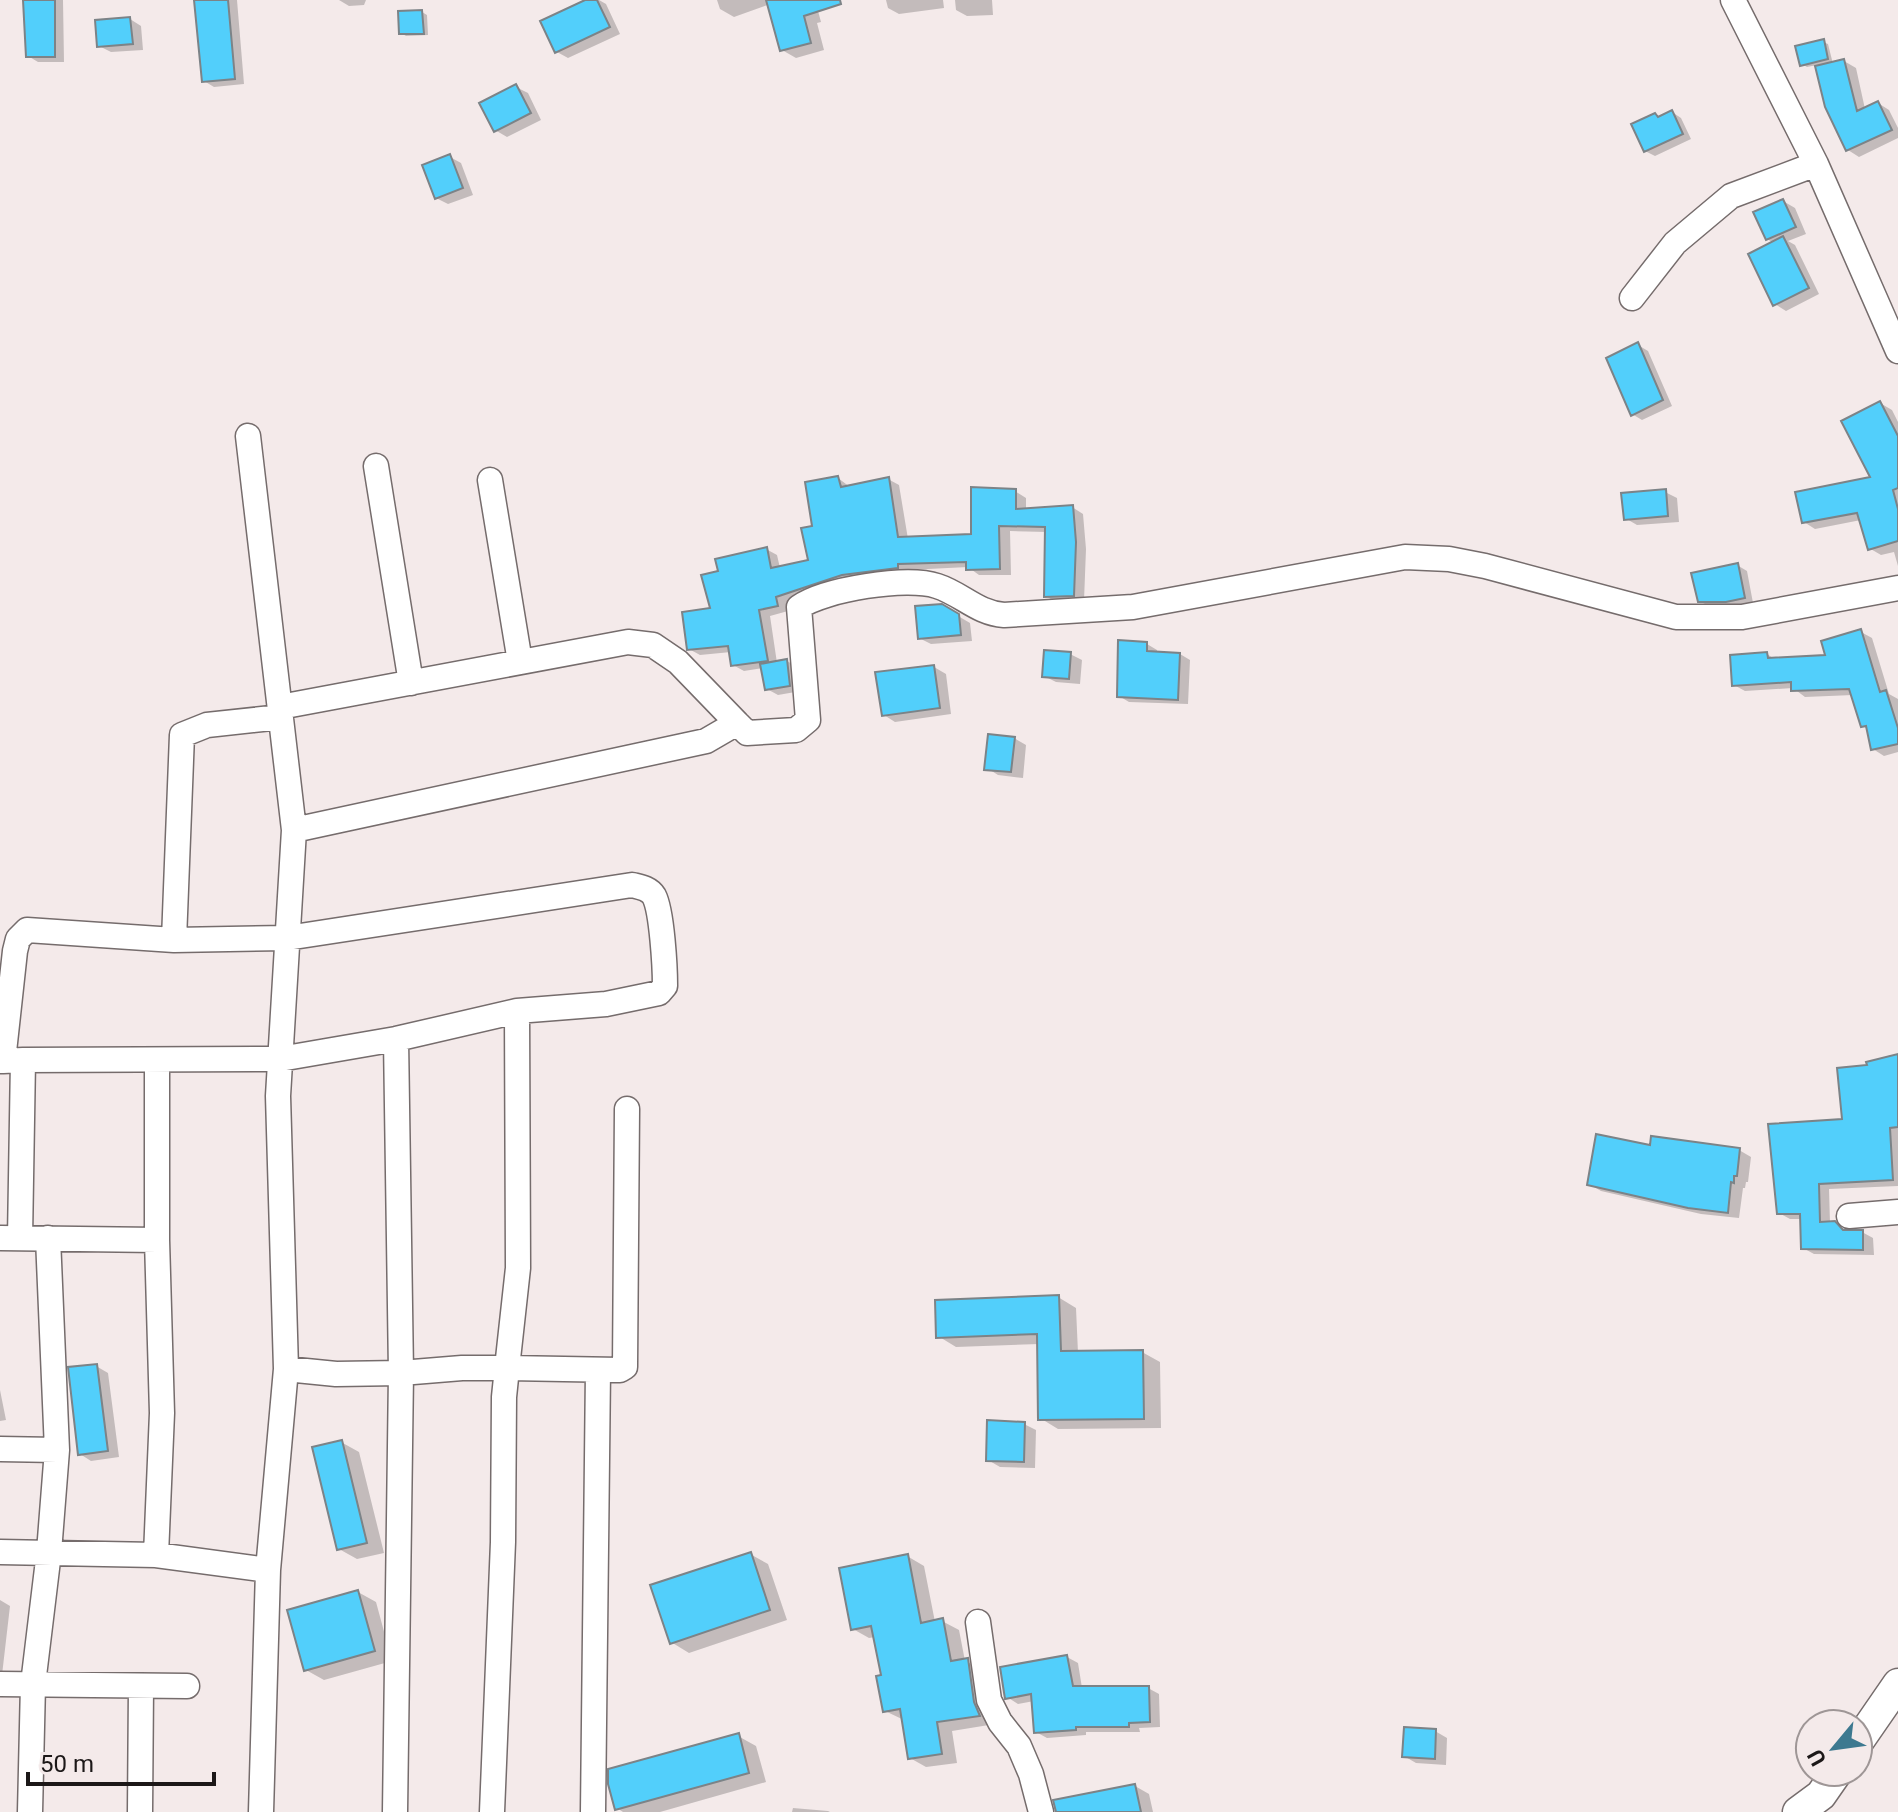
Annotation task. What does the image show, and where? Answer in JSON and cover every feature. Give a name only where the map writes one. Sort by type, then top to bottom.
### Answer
[{"type":"street","points":[[1733,0],[1816,164],[1895,336]]},
{"type":"street","points":[[1632,298],[1675,243],[1731,196],[1816,164]]},
{"type":"street","points":[[248,436],[294,830],[278,1096],[286,1369],[268,1570],[261,1812]]},
{"type":"street","points":[[376,466],[411,683]]},
{"type":"street","points":[[490,480],[520,662]]},
{"type":"street","points":[[174,940],[182,735],[207,725],[628,642],[653,645],[678,662],[747,733],[796,730],[808,720],[799,607],[854,587],[918,583],[936,586],[989,614],[1004,615],[1133,607],[1405,557],[1449,559],[1485,566],[1676,617],[1742,617],[1898,588]]},
{"type":"street","points":[[294,830],[706,741],[737,723]]},
{"type":"street","points":[[9,1061],[280,1059],[396,1039],[517,1011],[606,1004],[659,993],[665,986],[665,970],[654,896],[644,887],[632,885],[287,938],[174,940],[27,930],[18,939],[15,951],[9,1061],[10,1238],[157,1240]]},
{"type":"street","points":[[492,1812],[503,1542],[504,1397],[518,1268],[517,1011]]},
{"type":"street","points":[[395,1812],[401,1373],[396,1039]]},
{"type":"street","points":[[156,1555],[162,1413],[157,1240],[157,1060]]},
{"type":"street","points":[[286,1369],[336,1374],[462,1368],[620,1370],[625,1367],[627,1109]]},
{"type":"street","points":[[1849,1216],[1898,1212]]},
{"type":"street","points":[[30,1812],[33,1684],[49,1552],[57,1450],[48,1238]]},
{"type":"street","points":[[593,1812],[598,1370]]},
{"type":"street","points":[[0,1449],[57,1450]]},
{"type":"street","points":[[0,1552],[156,1555],[268,1570]]},
{"type":"street","points":[[978,1622],[989,1700],[1000,1722],[1019,1746],[1031,1774],[1041,1812]]},
{"type":"street","points":[[0,1684],[187,1686]]},
{"type":"street","points":[[1874,1719],[1898,1684]]},
{"type":"street","points":[[140,1812],[141,1686]]},
{"type":"street","points":[[1798,1812],[1826,1788]]},
{"type":"building","points":[[23,0],[55,0],[55,57],[26,57]]},
{"type":"building","points":[[194,0],[228,0],[235,79],[202,82]]},
{"type":"building","points":[[585,0],[597,0],[610,27],[555,53],[540,21]]},
{"type":"building","points":[[766,0],[840,0],[841,4],[804,16],[811,43],[780,51]]},
{"type":"building","points":[[422,10],[424,34],[399,34],[398,11]]},
{"type":"building","points":[[130,17],[133,44],[97,47],[95,20]]},
{"type":"building","points":[[1824,39],[1828,59],[1800,66],[1795,46]]},
{"type":"building","points":[[1844,59],[1857,111],[1878,101],[1892,130],[1846,151],[1825,107],[1815,66]]},
{"type":"building","points":[[516,84],[531,113],[494,132],[479,103]]},
{"type":"building","points":[[1672,110],[1683,134],[1644,152],[1631,124],[1655,113],[1658,117]]},
{"type":"building","points":[[450,154],[463,188],[435,199],[422,165]]},
{"type":"building","points":[[1783,199],[1796,227],[1766,240],[1753,212]]},
{"type":"building","points":[[1783,236],[1809,288],[1773,306],[1748,254]]},
{"type":"building","points":[[1638,342],[1663,400],[1631,416],[1606,358]]},
{"type":"building","points":[[1880,401],[1898,436],[1898,488],[1893,490],[1898,509],[1898,541],[1868,550],[1857,513],[1802,523],[1795,492],[1870,477],[1841,421]]},
{"type":"building","points":[[838,476],[841,487],[889,477],[898,537],[971,534],[971,487],[1016,489],[1016,509],[1073,505],[1076,542],[1074,596],[1044,597],[1045,527],[999,526],[1000,569],[966,570],[966,562],[898,564],[898,568],[842,575],[776,597],[778,606],[759,610],[768,661],[731,666],[728,646],[687,650],[682,612],[710,608],[701,575],[718,571],[715,559],[767,547],[771,568],[808,560],[801,528],[812,526],[805,482]]},
{"type":"building","points":[[1666,489],[1668,516],[1624,520],[1621,493]]},
{"type":"building","points":[[1738,563],[1745,598],[1698,602],[1691,573]]},
{"type":"building","points":[[942,604],[959,614],[961,635],[918,639],[915,606]]},
{"type":"building","points":[[1861,629],[1880,692],[1886,690],[1898,728],[1898,744],[1871,750],[1866,726],[1861,727],[1849,689],[1791,691],[1791,682],[1732,686],[1730,655],[1767,652],[1768,658],[1825,655],[1821,641]]},
{"type":"building","points":[[1118,640],[1147,642],[1147,651],[1180,653],[1178,700],[1117,697]]},
{"type":"building","points":[[1044,650],[1071,652],[1069,679],[1042,677]]},
{"type":"building","points":[[787,659],[790,686],[765,690],[760,664]]},
{"type":"building","points":[[934,665],[940,708],[882,716],[875,672]]},
{"type":"building","points":[[988,734],[1015,737],[1011,772],[984,770]]},
{"type":"building","points":[[1898,1054],[1898,1127],[1890,1128],[1893,1180],[1819,1184],[1820,1222],[1835,1221],[1843,1230],[1863,1230],[1863,1250],[1801,1249],[1800,1214],[1777,1214],[1768,1124],[1842,1119],[1837,1068],[1867,1065],[1866,1062]]},
{"type":"building","points":[[1596,1134],[1650,1145],[1651,1136],[1740,1148],[1737,1176],[1734,1176],[1734,1183],[1731,1182],[1728,1213],[1688,1208],[1587,1185]]},
{"type":"building","points":[[1059,1295],[1061,1351],[1143,1350],[1144,1419],[1038,1420],[1037,1334],[936,1338],[935,1300]]},
{"type":"building","points":[[97,1364],[108,1451],[78,1455],[68,1367]]},
{"type":"building","points":[[987,1420],[1025,1422],[1024,1462],[986,1461]]},
{"type":"building","points":[[342,1440],[367,1543],[337,1550],[312,1447]]},
{"type":"building","points":[[751,1552],[770,1610],[670,1644],[650,1585]]},
{"type":"building","points":[[908,1554],[921,1623],[943,1618],[951,1661],[968,1658],[974,1702],[980,1716],[937,1722],[942,1754],[908,1759],[900,1709],[883,1712],[876,1676],[881,1675],[871,1626],[851,1630],[839,1568]]},
{"type":"building","points":[[358,1590],[375,1651],[304,1671],[287,1610]]},
{"type":"building","points":[[1067,1655],[1073,1686],[1149,1686],[1150,1722],[1129,1723],[1129,1727],[1076,1727],[1076,1730],[1034,1733],[1031,1694],[1005,1699],[1000,1667]]},
{"type":"building","points":[[1404,1727],[1436,1729],[1435,1759],[1402,1757]]},
{"type":"building","points":[[739,1733],[749,1773],[615,1810],[608,1784],[608,1769]]},
{"type":"building","points":[[1135,1784],[1141,1812],[1056,1812],[1053,1800]]}]
